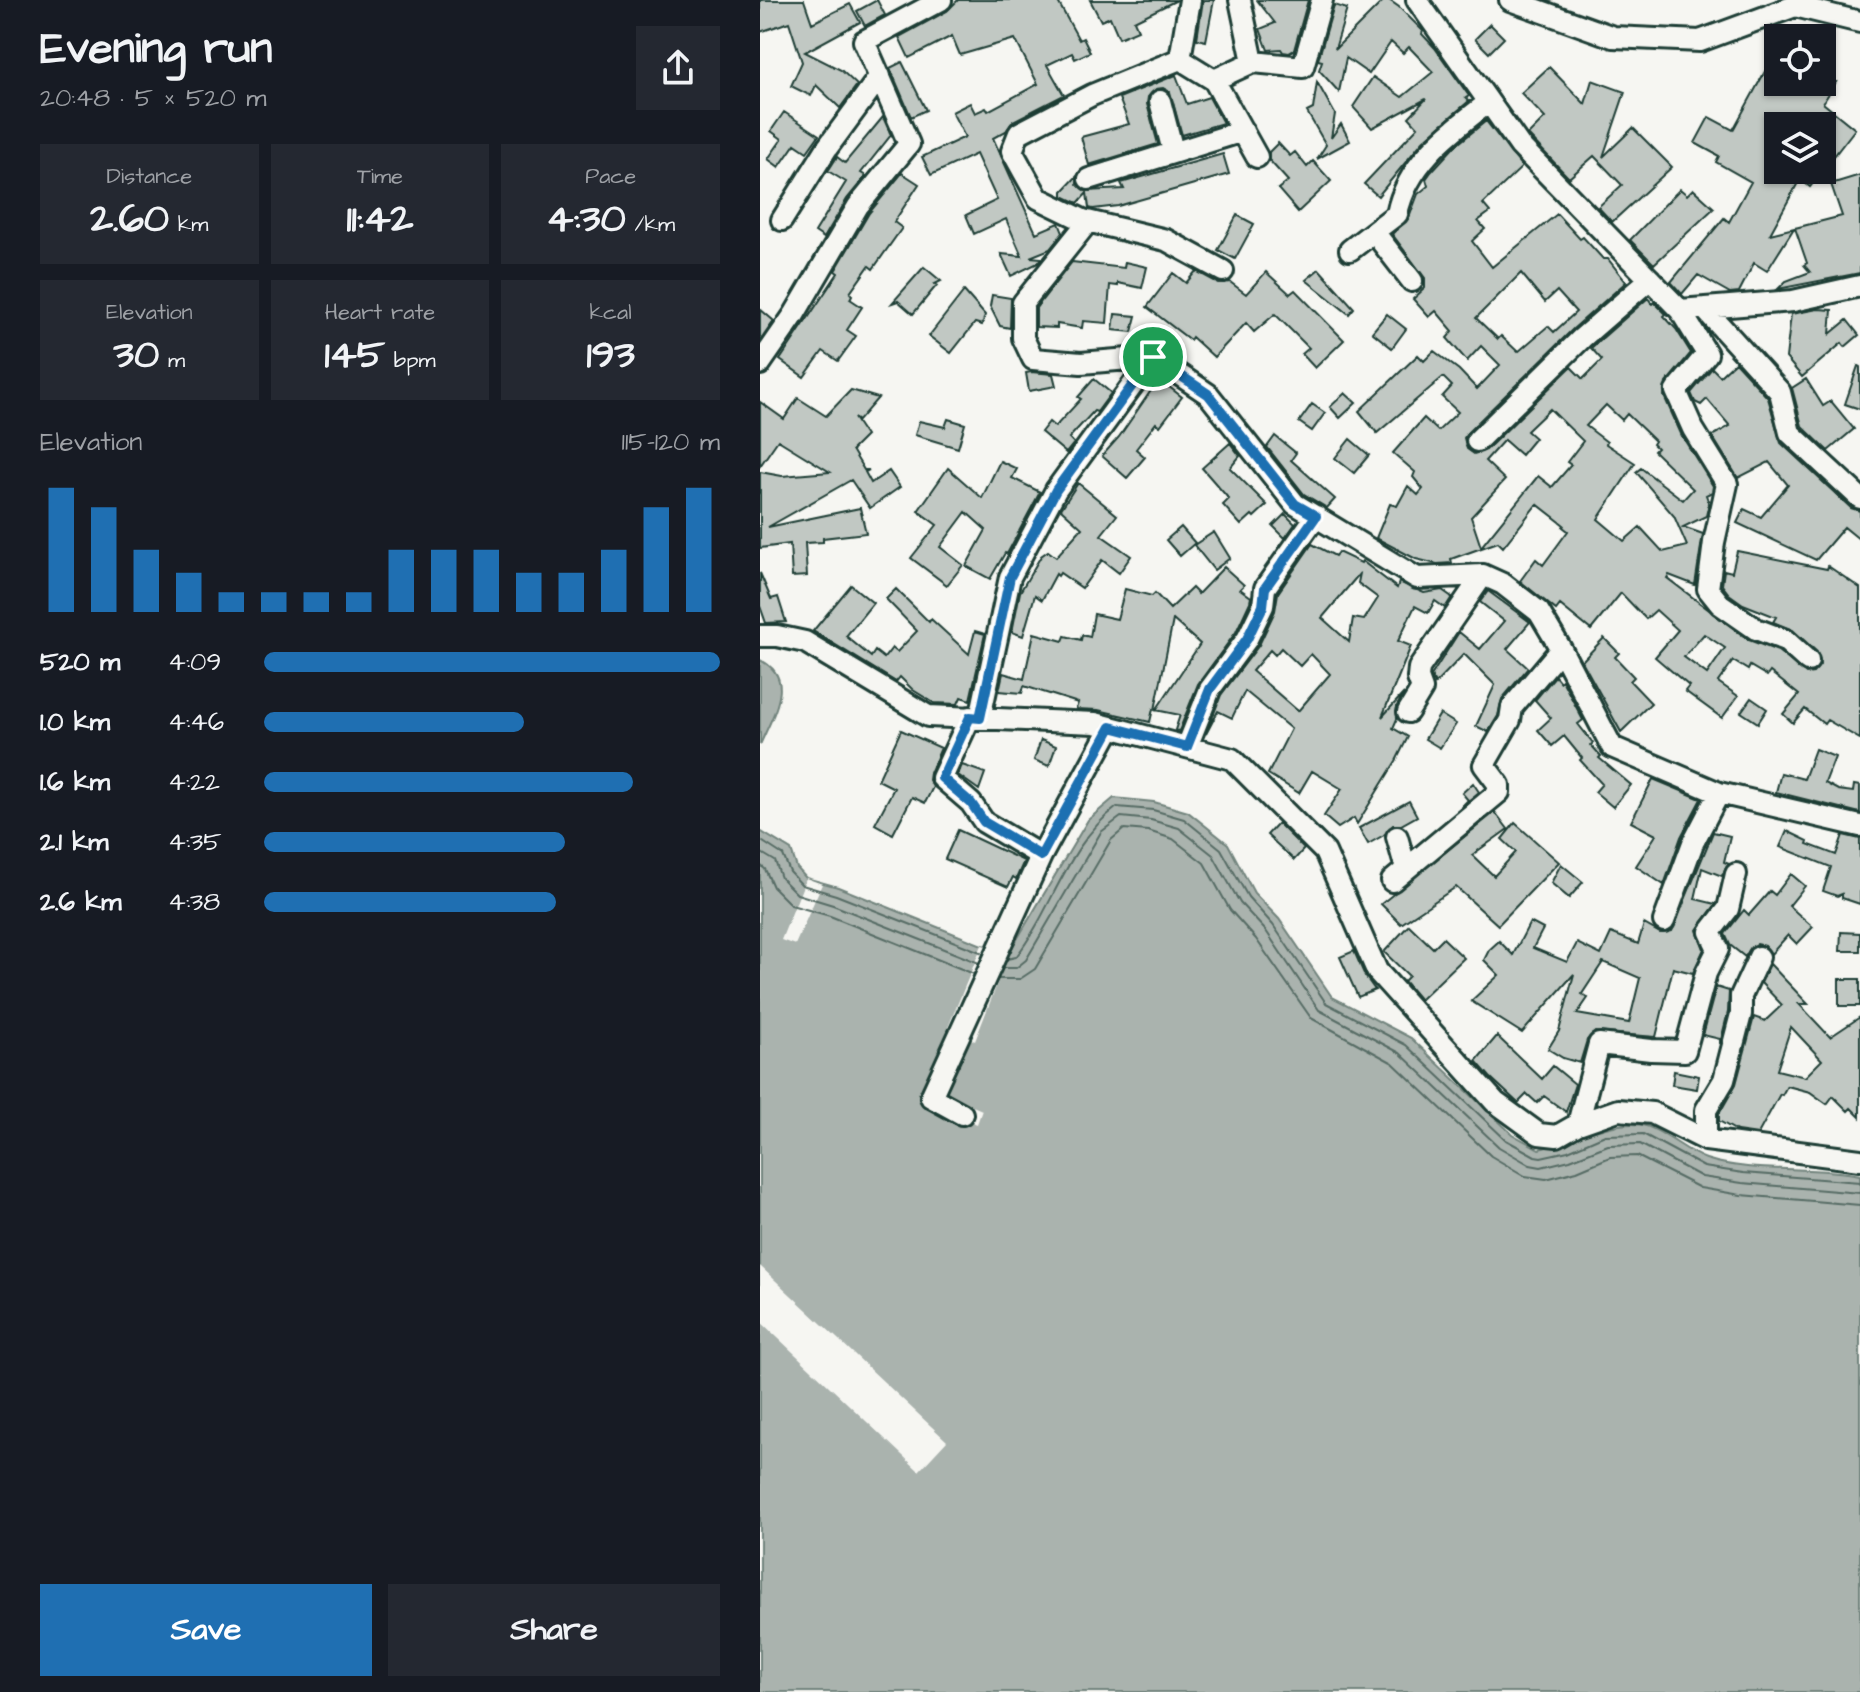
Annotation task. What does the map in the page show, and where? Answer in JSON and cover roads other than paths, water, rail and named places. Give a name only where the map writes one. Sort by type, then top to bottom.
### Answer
[{"type":"street","points":[[760,364],[794,315],[858,206],[909,144],[864,41],[941,0]]},
{"type":"street","points":[[1180,59],[1190,0]]},
{"type":"street","points":[[1240,0],[1253,62]]},
{"type":"street","points":[[1214,80],[1253,62],[1303,67],[1322,0]]},
{"type":"street","points":[[1417,0],[1520,146],[1680,310],[1707,354],[1676,391],[1693,429],[1727,484],[1714,542],[1708,589],[1720,604],[1756,629],[1785,640],[1808,661]]},
{"type":"street","points":[[1510,0],[1613,37],[1700,41],[1796,3],[1860,22]]},
{"type":"street","points":[[1180,59],[1214,80],[1257,157]]},
{"type":"street","points":[[1180,59],[1092,95],[1019,133],[1012,151],[1038,198],[1083,220],[1166,240],[1223,271]]},
{"type":"street","points":[[782,220],[827,148],[880,76]]},
{"type":"street","points":[[1160,101],[1173,151]]},
{"type":"street","points":[[1350,250],[1397,214],[1401,194],[1429,152],[1489,102]]},
{"type":"street","points":[[1089,179],[1243,131]]},
{"type":"street","points":[[1083,220],[1083,228],[1023,303],[1023,338],[1033,359],[1081,363],[1153,357],[1208,394],[1295,504],[1417,578],[1483,575],[1503,584],[1539,612],[1612,747],[1719,793],[1860,826]]},
{"type":"street","points":[[1374,232],[1412,281]]},
{"type":"street","points":[[1477,441],[1582,338],[1650,279]]},
{"type":"street","points":[[1680,310],[1793,301],[1860,286]]},
{"type":"street","points":[[1704,308],[1780,392],[1790,433],[1860,498]]},
{"type":"street","points":[[1041,856],[984,822],[971,803],[942,778],[975,718],[1010,577],[1056,490],[1153,357]]},
{"type":"street","points":[[1187,747],[1210,689],[1247,639],[1263,606],[1265,588],[1316,516]]},
{"type":"street","points":[[1408,712],[1422,689],[1418,678],[1419,668],[1483,575]]},
{"type":"street","points":[[760,636],[805,642],[928,716],[1095,723],[1232,759],[1325,852],[1377,971],[1495,1102],[1539,1134],[1557,1136],[1578,1124],[1618,1110],[1652,1113],[1706,1140],[1860,1160]]},
{"type":"street","points":[[1397,837],[1399,875],[1499,792],[1499,785],[1484,765],[1510,720],[1512,707],[1561,649]]},
{"type":"street","points":[[962,1114],[931,1097],[1041,856],[1111,727]]},
{"type":"street","points":[[1664,921],[1693,843],[1719,793]]},
{"type":"street","points":[[1578,1124],[1599,1044],[1685,1051],[1706,973],[1718,949],[1710,932],[1728,909],[1736,874]]},
{"type":"street","points":[[1706,1140],[1706,1110],[1724,1080],[1741,1014],[1741,996],[1759,957]]},
{"type":"water","points":[[760,660],[778,677],[780,687],[775,710],[760,745]]},
{"type":"water","points":[[1114,798],[1154,802],[1188,812],[1228,844],[1254,893],[1279,919],[1332,997],[1411,1038],[1512,1134],[1539,1149],[1607,1127],[1635,1124],[1653,1129],[1698,1156],[1724,1164],[1860,1175],[1860,1692],[760,1692],[760,831],[791,850],[797,868],[806,878],[838,887],[982,945],[1010,951],[1088,820]]}]
